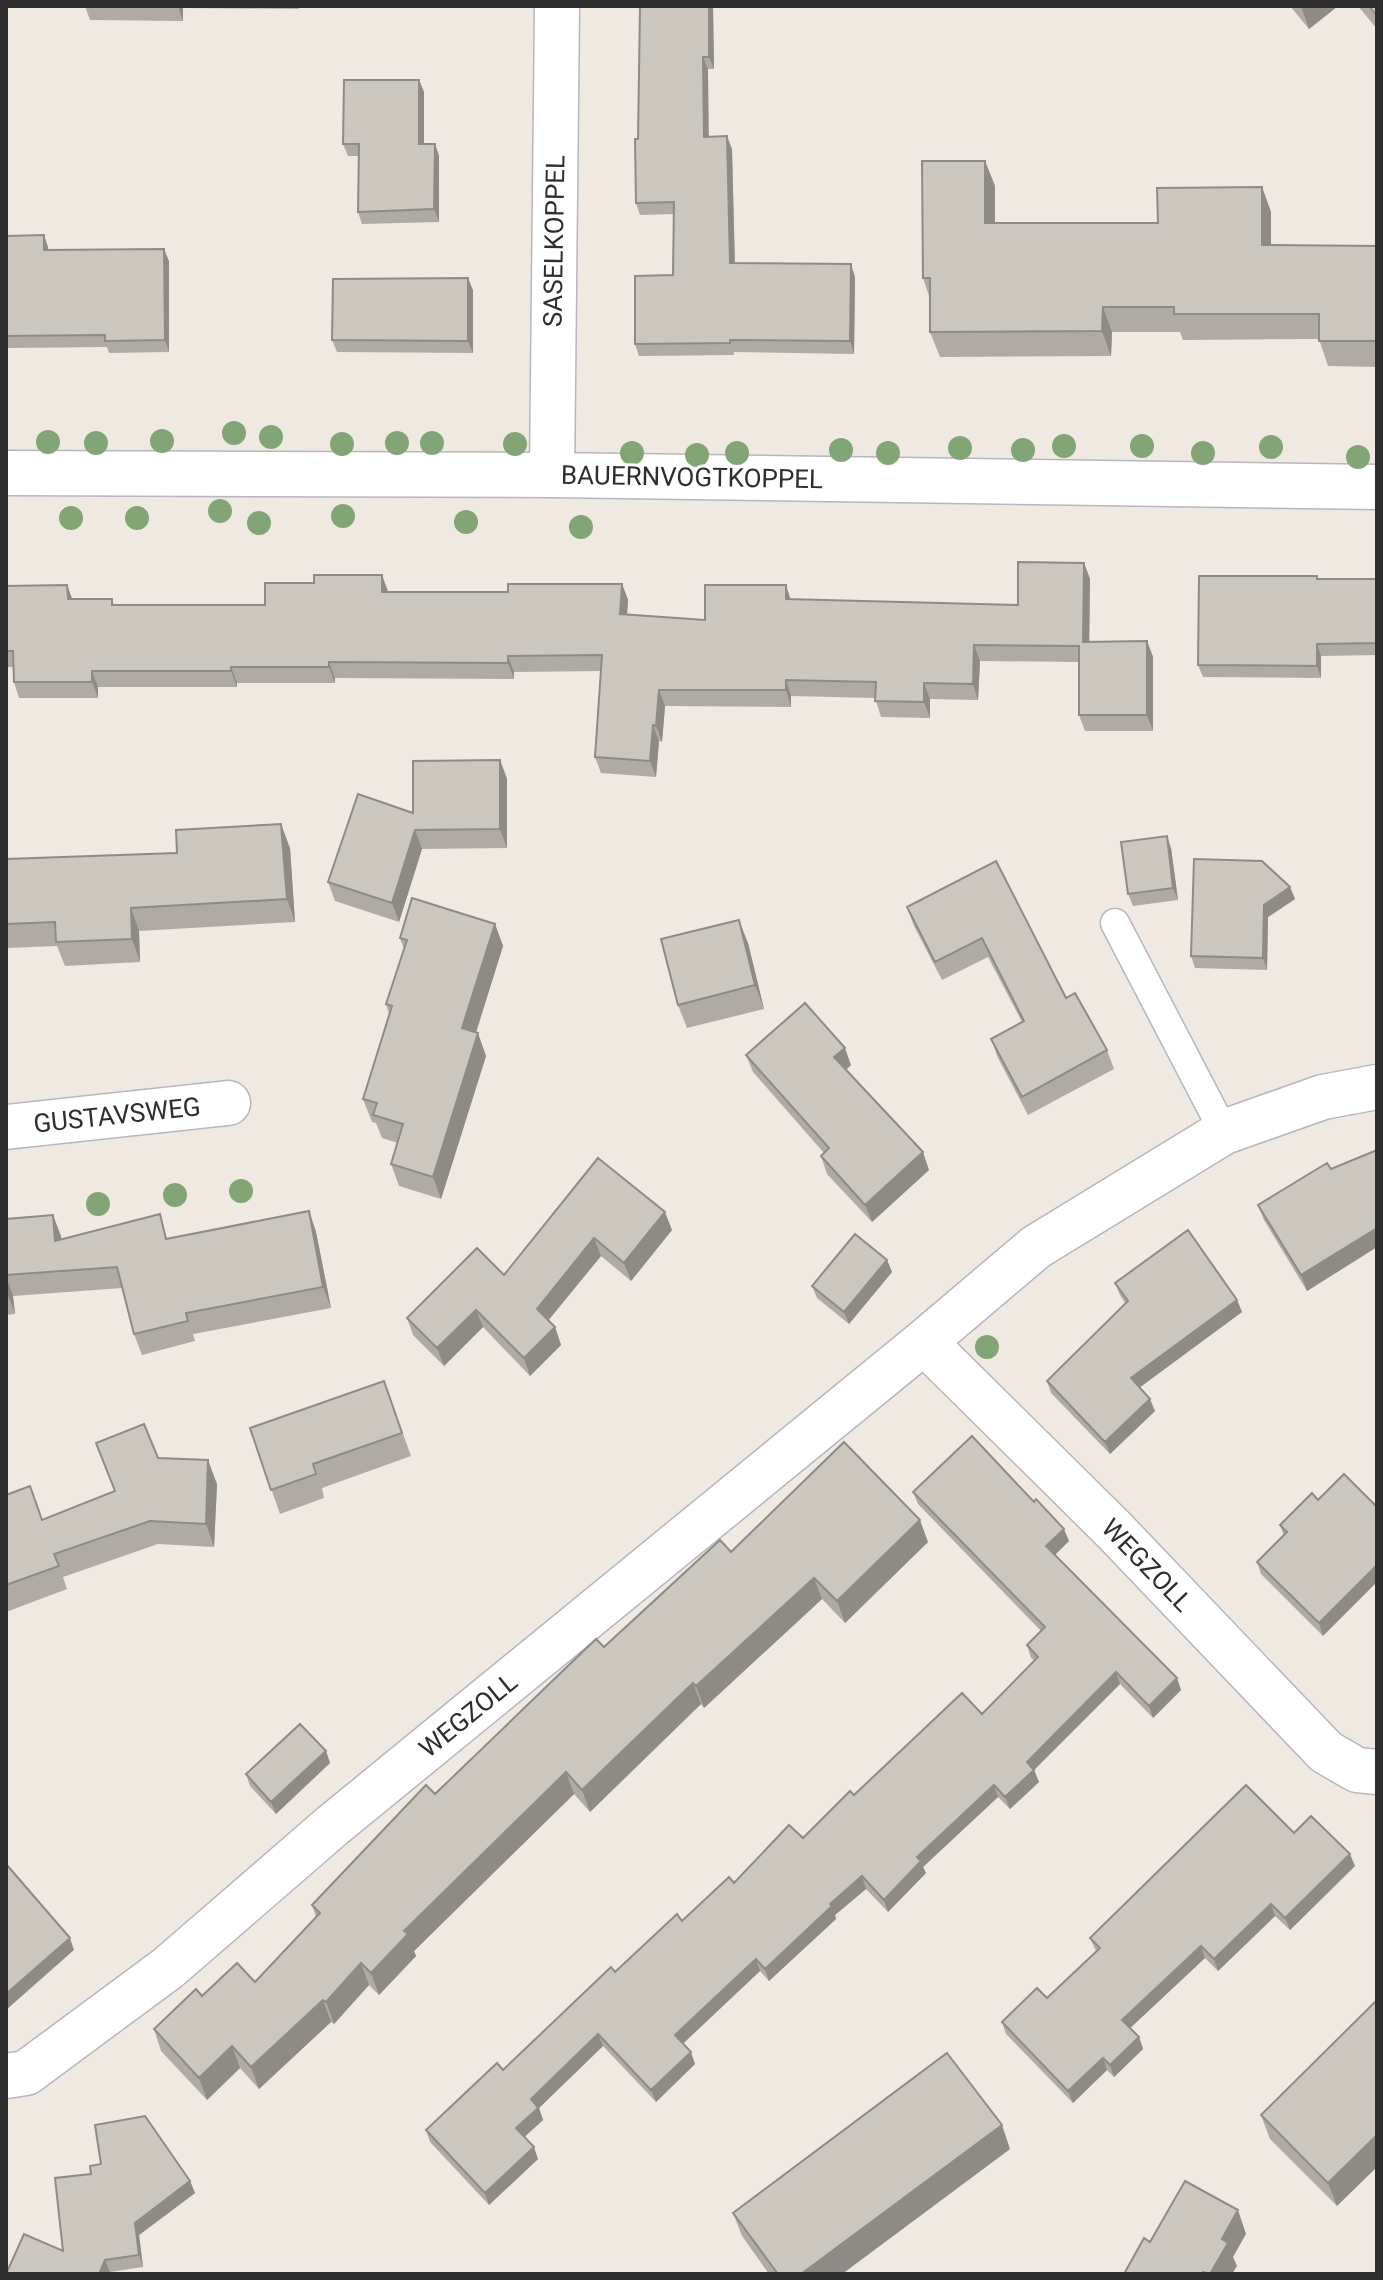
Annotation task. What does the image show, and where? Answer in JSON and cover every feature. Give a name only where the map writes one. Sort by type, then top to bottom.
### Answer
[{"type":"street","name":"SASELKOPPEL","points":[[552,475],[557,6]]},
{"type":"street","name":"BAUERNVOGTKOPPEL","points":[[6,473],[552,475],[1377,487]]},
{"type":"street","name":"WEGZOLL","points":[[6,2076],[26,2073],[168,1968],[345,1816],[1036,1247],[1224,1132],[1323,1097],[1377,1087]]},
{"type":"street","name":"GUSTAVSWEG","points":[[6,1127],[228,1103]]},
{"type":"street","name":"WEGZOLL","points":[[924,1342],[1115,1531],[1326,1752],[1357,1770],[1377,1772]]},
{"type":"lane","points":[[1115,923],[1224,1132]]},
{"type":"building","points":[[640,6],[709,6],[709,57],[703,57],[704,137],[727,136],[730,263],[851,264],[850,341],[730,340],[730,343],[635,344],[635,276],[673,275],[674,202],[636,203]]},
{"type":"building","points":[[344,80],[419,80],[419,144],[435,144],[434,209],[358,212],[359,144],[343,144]]},
{"type":"building","points":[[922,161],[985,161],[985,223],[1158,223],[1157,188],[1262,187],[1262,245],[1377,246],[1377,341],[1319,341],[1319,314],[1174,314],[1174,307],[1103,307],[1102,331],[930,332],[930,278],[923,278]]},
{"type":"building","points":[[44,235],[44,250],[164,249],[165,340],[105,341],[105,335],[6,336],[6,236]]},
{"type":"building","points":[[468,278],[468,341],[332,340],[333,279]]},
{"type":"building","points":[[1018,562],[1084,563],[1083,642],[1147,641],[1147,715],[1079,715],[1079,646],[974,645],[973,684],[924,683],[924,702],[875,701],[876,682],[786,680],[786,690],[659,690],[650,761],[595,757],[602,655],[508,656],[508,663],[329,662],[329,667],[231,667],[231,671],[92,671],[92,682],[14,682],[13,651],[6,651],[6,586],[67,585],[68,599],[112,599],[112,605],[265,605],[265,583],[314,583],[314,575],[382,575],[382,592],[508,592],[508,584],[622,584],[620,614],[705,620],[705,585],[786,585],[786,599],[1018,605]]},
{"type":"building","points":[[1199,576],[1377,579],[1377,643],[1317,644],[1317,666],[1198,665]]},
{"type":"building","points":[[500,760],[500,829],[415,830],[392,903],[328,882],[358,794],[413,813],[413,761]]},
{"type":"building","points":[[281,824],[287,899],[131,908],[132,939],[56,942],[55,922],[6,924],[6,859],[177,853],[176,830]]},
{"type":"building","points":[[1167,836],[1173,888],[1128,894],[1121,842]]},
{"type":"building","points":[[1194,859],[1262,861],[1290,887],[1264,905],[1263,958],[1191,956]]},
{"type":"building","points":[[996,861],[1066,998],[1075,993],[1107,1050],[1022,1097],[991,1039],[1024,1021],[982,938],[935,962],[907,907]]},
{"type":"building","points":[[412,898],[495,924],[462,1028],[478,1033],[433,1177],[391,1164],[403,1124],[373,1115],[377,1103],[363,1099],[392,1006],[386,1004],[407,940],[400,938]]},
{"type":"building","points":[[739,920],[755,985],[678,1005],[661,939]]},
{"type":"building","points":[[805,1003],[845,1048],[834,1057],[923,1152],[865,1205],[821,1156],[829,1148],[746,1055]]},
{"type":"building","points":[[1377,1150],[1377,1228],[1301,1275],[1258,1205],[1327,1163],[1331,1169]]},
{"type":"building","points":[[598,1158],[665,1212],[624,1263],[594,1238],[537,1309],[555,1327],[524,1358],[476,1310],[437,1348],[407,1318],[477,1248],[504,1275]]},
{"type":"building","points":[[309,1211],[323,1287],[186,1313],[188,1321],[134,1334],[117,1267],[6,1275],[6,1219],[53,1215],[55,1241],[160,1214],[166,1239]]},
{"type":"building","points":[[1188,1230],[1237,1300],[1131,1378],[1150,1399],[1105,1442],[1047,1381],[1128,1301],[1115,1283]]},
{"type":"building","points":[[855,1234],[887,1260],[844,1312],[812,1286]]},
{"type":"building","points":[[384,1381],[402,1433],[313,1464],[316,1474],[271,1490],[250,1428]]},
{"type":"building","points":[[144,1424],[158,1458],[208,1460],[206,1524],[150,1521],[54,1554],[59,1566],[6,1585],[6,1495],[30,1486],[42,1520],[115,1491],[96,1443]]},
{"type":"building","points":[[972,1436],[1064,1529],[1046,1546],[1177,1678],[1149,1706],[1116,1672],[1027,1762],[1034,1770],[1005,1797],[994,1785],[917,1857],[921,1861],[884,1900],[862,1876],[765,1969],[756,1959],[675,2035],[691,2052],[651,2090],[598,2034],[531,2099],[538,2108],[516,2128],[534,2147],[485,2193],[426,2130],[497,2063],[503,2070],[611,1967],[615,1972],[677,1914],[682,1921],[729,1877],[734,1883],[789,1825],[803,1838],[850,1791],[854,1795],[962,1693],[982,1714],[1038,1657],[1027,1645],[1045,1627],[913,1492]]},
{"type":"building","points":[[844,1442],[920,1520],[837,1601],[814,1578],[696,1686],[693,1683],[582,1790],[566,1772],[404,1931],[408,1934],[371,1973],[361,1963],[326,2002],[323,2000],[251,2067],[232,2046],[199,2078],[154,2029],[196,1989],[202,1996],[237,1963],[255,1982],[320,1913],[312,1905],[426,1785],[435,1794],[596,1639],[604,1647],[720,1540],[731,1552]]},
{"type":"building","points":[[1344,1474],[1377,1507],[1377,1565],[1319,1623],[1257,1562],[1287,1532],[1280,1525],[1312,1493],[1318,1500]]},
{"type":"building","points":[[300,1724],[326,1751],[271,1802],[246,1774]]},
{"type":"building","points":[[1246,1785],[1294,1833],[1311,1816],[1350,1854],[1285,1918],[1271,1904],[1214,1959],[1201,1946],[1122,2020],[1139,2037],[1110,2065],[1103,2058],[1068,2091],[1002,2022],[1037,1988],[1047,1998],[1100,1948],[1090,1938]]},
{"type":"building","points":[[6,1864],[70,1938],[6,1994]]},
{"type":"building","points":[[1377,2000],[1377,2135],[1328,2183],[1261,2115]]},
{"type":"building","points":[[947,2053],[1002,2125],[801,2274],[778,2274],[733,2213]]},
{"type":"building","points":[[145,2116],[190,2181],[135,2223],[139,2255],[105,2260],[99,2274],[6,2274],[24,2234],[63,2251],[55,2178],[91,2174],[90,2166],[101,2164],[95,2125]]},
{"type":"building","points":[[1185,2181],[1238,2210],[1222,2239],[1228,2243],[1210,2274],[1124,2274],[1144,2238],[1150,2242]]}]
